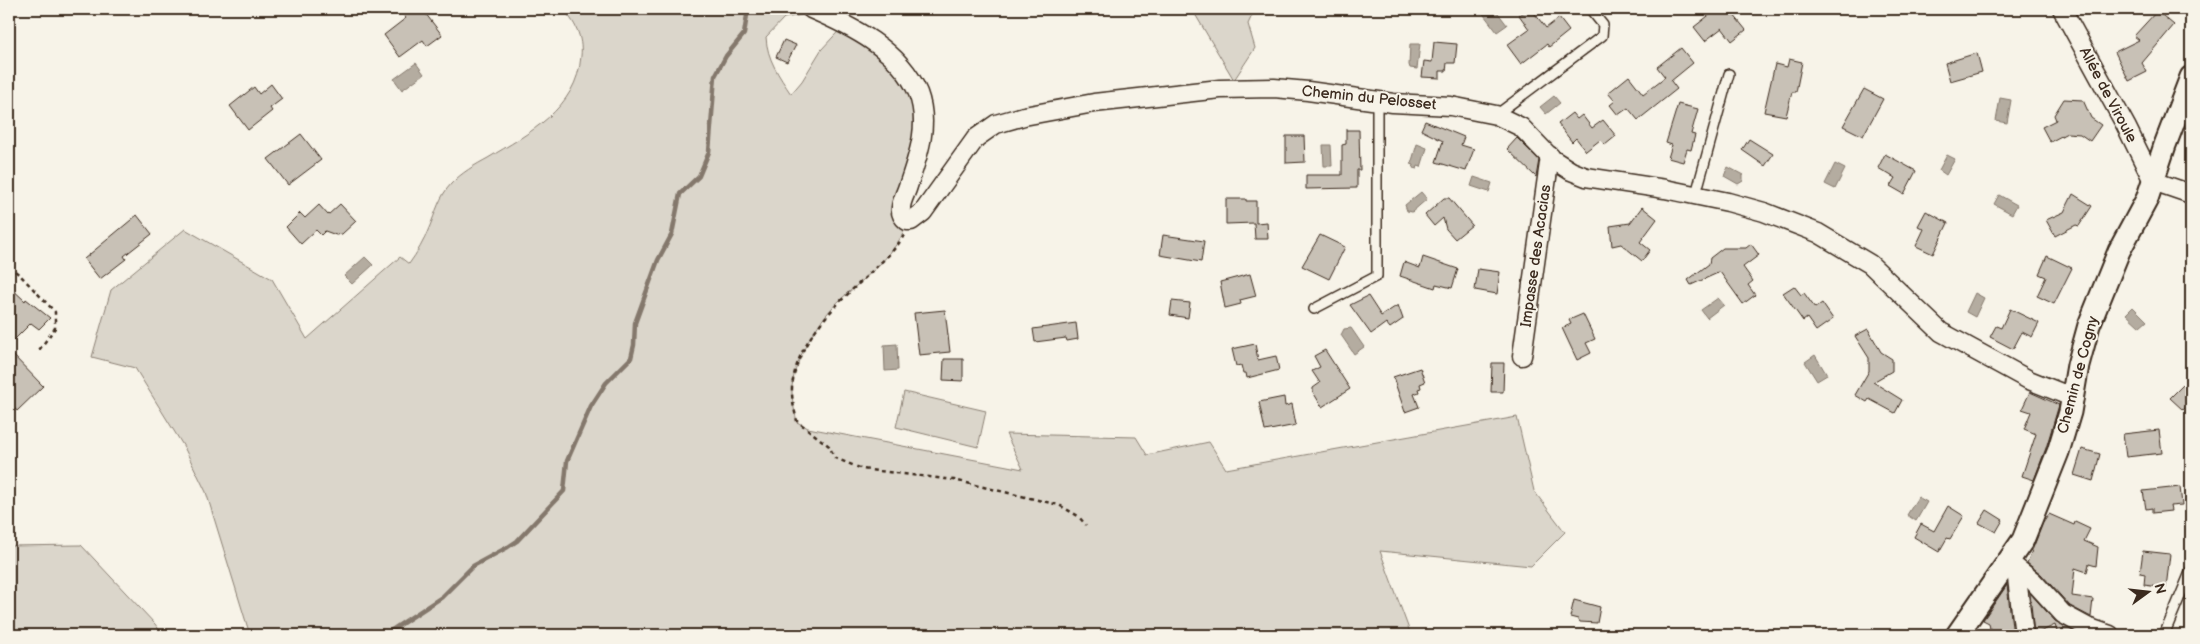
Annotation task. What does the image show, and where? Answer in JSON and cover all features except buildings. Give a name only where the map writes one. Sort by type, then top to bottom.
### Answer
[{"type":"street","points":[[812,9],[845,24],[877,44],[900,66],[918,94],[923,119],[923,133],[915,166],[901,206],[902,217],[908,222]]},
{"type":"street","name":"Allée de Viroule","points":[[2062,9],[2126,126],[2153,181]]},
{"type":"street","name":"Chemin de Cogny","points":[[1957,635],[2012,566],[2024,540],[2058,452],[2074,398],[2079,360],[2089,325],[2115,260],[2147,199],[2191,78]]},
{"type":"street","name":"Chemin du Pelosset","points":[[908,222],[923,212],[976,138],[996,124],[1024,116],[1094,103],[1220,89],[1274,88],[1378,99],[1393,103],[1451,106],[1496,116],[1521,127],[1550,156],[1571,171],[1586,177],[1696,194],[1764,212],[1818,233],[1870,264],[1940,332],[2029,380],[2074,398]]},
{"type":"street","name":"Impasse des Acacias","points":[[1522,356],[1550,156]]},
{"type":"street","points":[[2153,181],[2191,194]]},
{"type":"street","points":[[2012,566],[2024,635]]},
{"type":"street","points":[[2012,566],[2033,581],[2063,614],[2087,627],[2110,635]]},
{"type":"lane","points":[[1496,116],[1602,36],[1603,25],[1590,9]]},
{"type":"lane","points":[[1696,194],[1729,74]]},
{"type":"lane","points":[[1314,309],[1377,276],[1378,99]]},
{"type":"lane","points":[[2164,635],[2191,570]]},
{"type":"path","points":[[908,222],[903,238],[884,260],[841,299],[805,347],[793,380],[792,394],[797,422],[829,446],[835,458],[862,470],[954,480],[1059,505],[1078,516],[1086,525]]},
{"type":"path","points":[[9,266],[55,312],[55,328],[37,353]]},
{"type":"shaded area","points":[[562,9],[837,9],[784,18],[766,37],[771,60],[791,94],[802,81],[821,50],[845,24],[877,44],[920,103],[901,205],[908,222],[903,234],[880,264],[826,315],[811,336],[800,358],[793,380],[793,401],[797,422],[808,428],[1023,469],[1006,434],[1136,437],[1147,455],[1209,442],[1226,469],[1517,417],[1534,491],[1565,532],[1531,566],[1380,551],[1411,635],[250,635],[206,492],[184,447],[135,368],[92,357],[111,290],[185,229],[272,279],[307,339],[400,257],[409,264],[425,238],[443,194],[455,180],[534,129],[561,105],[571,91],[578,75],[581,56],[581,42],[577,30],[571,19]]},
{"type":"shaded area","points":[[837,9],[855,9],[853,15]]},
{"type":"shaded area","points":[[1192,9],[1255,9],[1248,24],[1255,48],[1234,80]]},
{"type":"shaded area","points":[[1484,9],[1495,9],[1507,25],[1497,32],[1481,11]]},
{"type":"shaded area","points":[[1410,44],[1420,44],[1417,69],[1410,68],[1409,65]]},
{"type":"shaded area","points":[[416,63],[424,74],[402,90],[394,79]]},
{"type":"shaded area","points":[[1554,96],[1560,103],[1546,114],[1540,107]]},
{"type":"shaded area","points":[[2000,98],[2011,100],[2007,123],[1996,121]]},
{"type":"shaded area","points":[[1417,144],[1427,148],[1421,167],[1418,166],[1417,169],[1413,168],[1414,165],[1411,164]]},
{"type":"shaded area","points":[[1323,145],[1331,145],[1332,166],[1324,166]]},
{"type":"shaded area","points":[[1947,155],[1955,159],[1946,175],[1939,170]]},
{"type":"shaded area","points":[[1835,164],[1845,169],[1835,189],[1825,184]]},
{"type":"shaded area","points":[[1728,167],[1743,175],[1743,181],[1738,184],[1724,176]]},
{"type":"shaded area","points":[[1474,177],[1492,183],[1489,192],[1471,186]]},
{"type":"shaded area","points":[[1421,192],[1427,199],[1412,212],[1407,211],[1405,205]]},
{"type":"shaded area","points":[[1999,195],[2017,205],[2012,214],[1994,204]]},
{"type":"shaded area","points":[[365,257],[373,265],[352,284],[344,276]]},
{"type":"shaded area","points":[[1975,293],[1984,298],[1975,317],[1966,312]]},
{"type":"shaded area","points":[[1718,298],[1724,305],[1707,318],[1701,310]]},
{"type":"shaded area","points":[[2133,307],[2147,321],[2140,327],[2126,314]]},
{"type":"shaded area","points":[[1351,328],[1364,347],[1354,354],[1341,335],[1344,329]]},
{"type":"shaded area","points":[[897,344],[898,370],[885,371],[884,345]]},
{"type":"shaded area","points":[[1815,355],[1827,375],[1817,381],[1805,362]]},
{"type":"shaded area","points":[[904,392],[986,411],[978,447],[896,427]]},
{"type":"shaded area","points":[[1918,497],[1927,502],[1916,521],[1907,515]]},
{"type":"shaded area","points":[[81,545],[163,635],[9,635],[9,546]]},
{"type":"waterway","points":[[390,635],[392,630],[442,597],[473,566],[517,541],[564,491],[567,461],[591,406],[606,383],[631,358],[634,345],[635,323],[658,260],[672,234],[680,194],[699,176],[709,152],[715,76],[726,56],[744,34],[748,9]]}]
